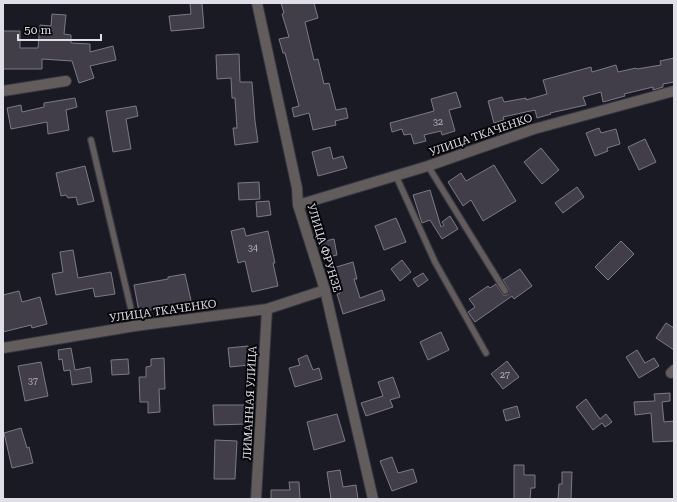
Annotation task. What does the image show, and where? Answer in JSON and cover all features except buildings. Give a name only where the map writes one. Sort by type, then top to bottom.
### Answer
[{"type":"street","name":"УЛИЦА ФРУНЗЕ","points":[[257,3],[297,188],[298,205],[325,290],[373,499]]},
{"type":"street","points":[[3,91],[66,81]]},
{"type":"street","name":"УЛИЦА ТКАЧЕНКО","points":[[298,205],[428,166],[534,129],[674,91]]},
{"type":"street","name":"УЛИЦА ТКАЧЕНКО","points":[[3,348],[135,326],[267,309],[325,290]]},
{"type":"street","name":"ЛИМАННАЯ УЛИЦА","points":[[256,499],[267,309]]},
{"type":"lane","points":[[91,140],[135,326]]},
{"type":"lane","points":[[428,166],[505,291]]},
{"type":"lane","points":[[396,176],[435,262],[486,353]]}]
